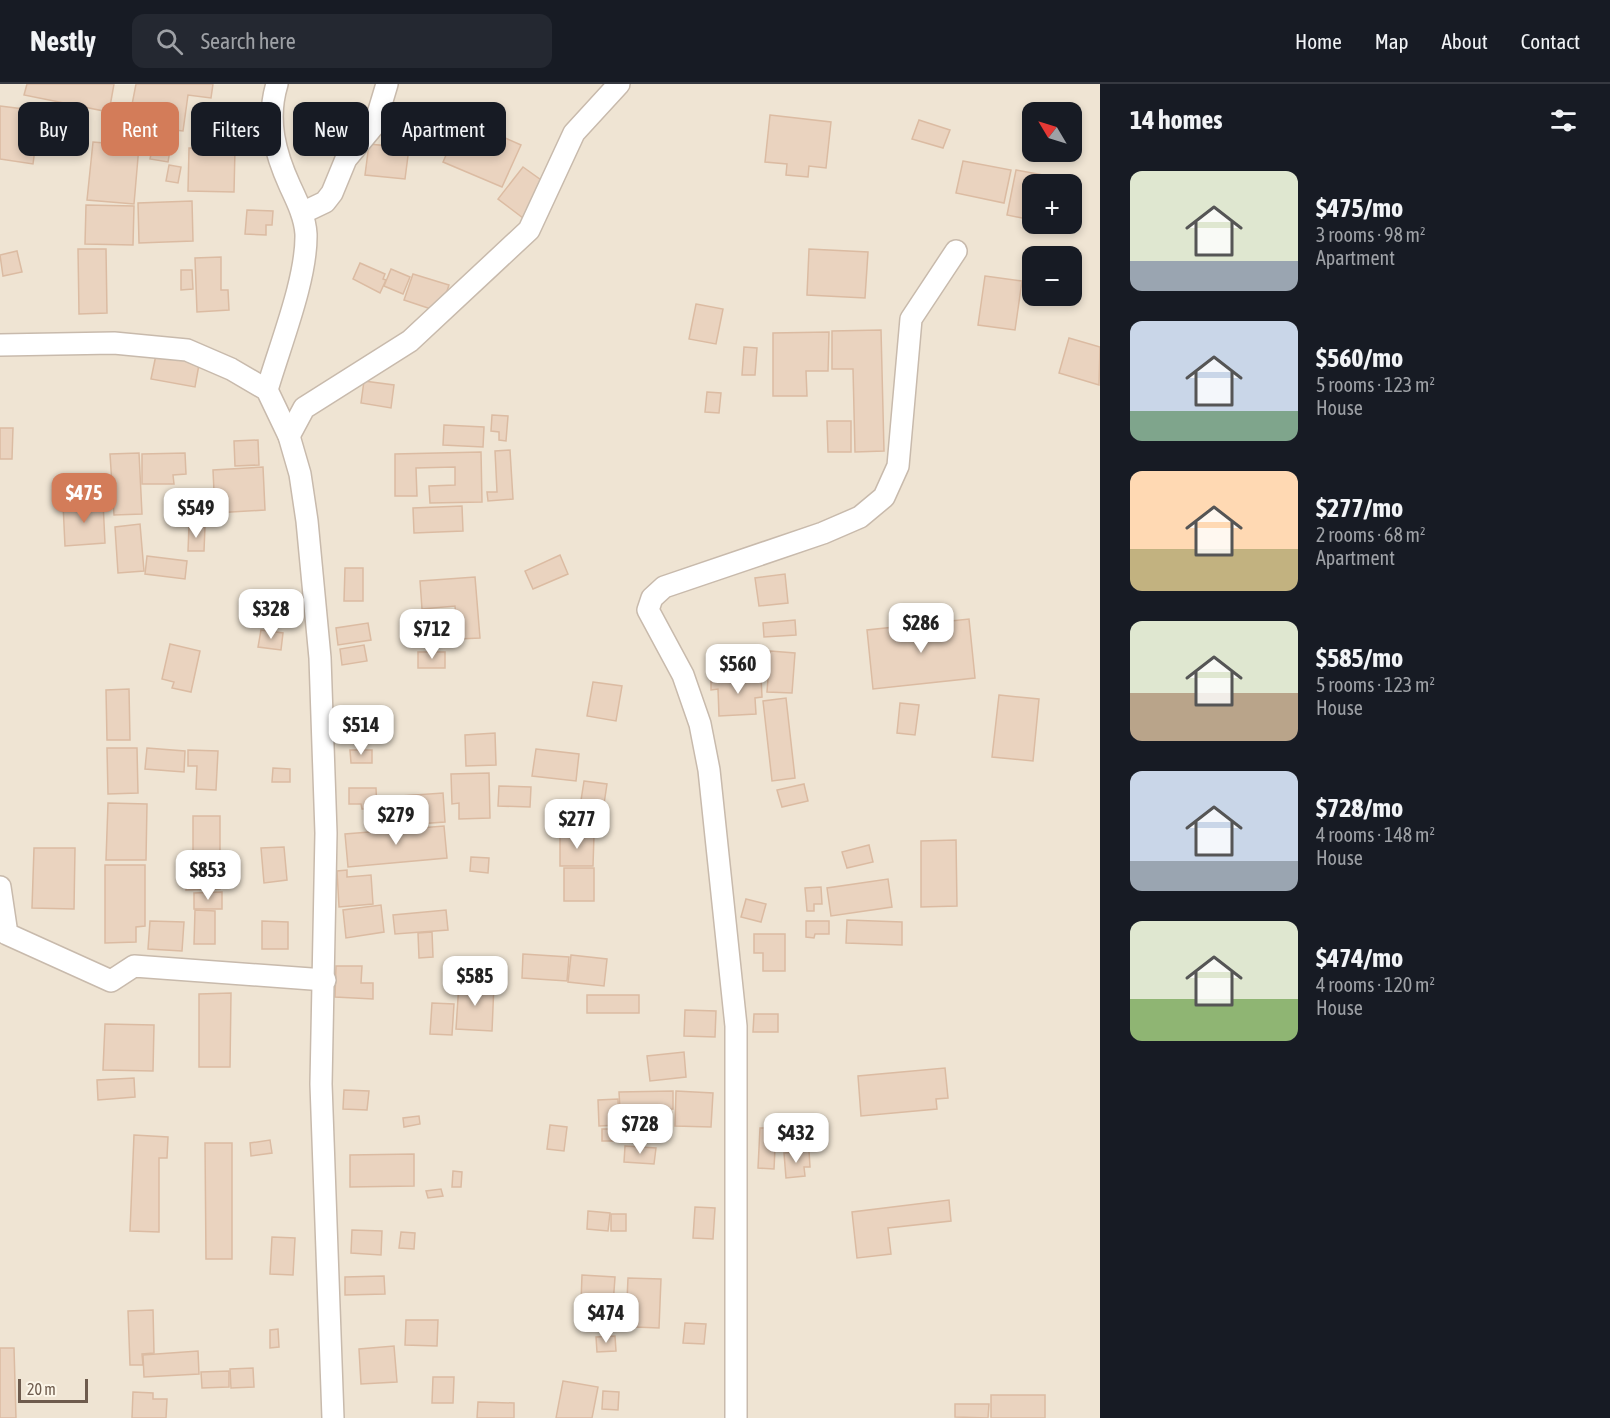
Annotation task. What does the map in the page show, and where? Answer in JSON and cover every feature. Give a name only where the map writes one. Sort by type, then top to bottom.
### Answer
[{"type":"street","points":[[267,390],[301,273],[306,234],[302,213],[278,160],[271,122],[278,84]]},
{"type":"street","points":[[302,213],[325,202],[332,193],[346,159],[375,124],[387,84]]},
{"type":"street","points":[[289,436],[304,408],[410,341],[529,230],[574,133],[619,84]]},
{"type":"street","points":[[736,1418],[736,1026],[711,793],[700,724],[682,675],[648,610],[652,598],[664,587],[823,533],[860,517],[884,497],[898,466],[911,319],[956,251]]},
{"type":"street","points":[[0,345],[114,344],[187,350],[231,369],[267,390],[289,436],[300,474],[308,521],[320,658],[326,833],[325,980],[321,1084],[333,1418]]},
{"type":"street","points":[[0,887],[7,934],[111,981],[134,966],[325,980]]},
{"type":"shaded area","points":[[0,84],[1100,84],[1100,1418],[0,1418]]},
{"type":"building","points":[[27,84],[114,84],[111,102],[101,102],[101,110],[89,108],[89,102],[59,102],[24,95]]},
{"type":"building","points":[[136,84],[213,84],[211,98],[188,95],[183,131],[179,131],[179,102],[132,102]]},
{"type":"building","points":[[0,106],[18,108],[18,156],[34,156],[33,164],[0,159]]},
{"type":"building","points":[[770,115],[831,122],[826,168],[809,166],[808,177],[786,175],[787,164],[765,162]]},
{"type":"building","points":[[919,120],[950,130],[943,148],[912,139]]},
{"type":"building","points":[[506,138],[521,145],[502,187],[443,162],[446,156],[506,156]]},
{"type":"building","points":[[93,142],[101,143],[101,156],[138,156],[134,204],[87,200]]},
{"type":"building","points":[[369,144],[381,145],[381,156],[408,156],[405,179],[365,175]]},
{"type":"building","points":[[189,148],[191,148],[191,156],[235,156],[234,192],[188,191]]},
{"type":"building","points":[[151,156],[169,156],[168,162],[150,159]]},
{"type":"building","points":[[963,161],[1011,170],[1004,203],[956,193]]},
{"type":"building","points":[[169,165],[181,167],[178,183],[166,181]]},
{"type":"building","points":[[523,167],[548,185],[523,218],[498,199]]},
{"type":"building","points":[[1016,170],[1038,174],[1022,174],[1022,218],[1007,215]]},
{"type":"building","points":[[192,201],[193,241],[139,243],[138,203]]},
{"type":"building","points":[[86,205],[134,206],[133,245],[85,244]]},
{"type":"building","points":[[247,210],[273,211],[272,225],[266,225],[266,235],[245,234]]},
{"type":"building","points":[[78,249],[106,249],[107,313],[79,314]]},
{"type":"building","points":[[809,249],[868,252],[865,298],[807,295]]},
{"type":"building","points":[[17,251],[22,272],[3,276],[0,255]]},
{"type":"building","points":[[221,257],[221,290],[228,290],[229,310],[197,312],[195,258]]},
{"type":"building","points":[[360,263],[385,274],[383,279],[386,280],[380,293],[353,279]]},
{"type":"building","points":[[391,269],[410,277],[403,294],[384,286]]},
{"type":"building","points":[[181,270],[192,270],[193,289],[181,290]]},
{"type":"building","points":[[413,274],[449,285],[440,312],[404,300]]},
{"type":"building","points":[[985,276],[1022,281],[1015,330],[978,325]]},
{"type":"building","points":[[696,304],[723,309],[716,344],[689,339]]},
{"type":"building","points":[[881,330],[884,451],[855,452],[853,369],[832,369],[832,331]]},
{"type":"building","points":[[829,332],[828,371],[806,371],[807,396],[773,396],[773,333]]},
{"type":"building","points":[[1069,338],[1100,347],[1099,385],[1059,373]]},
{"type":"building","points":[[744,347],[757,348],[755,375],[742,375]]},
{"type":"building","points":[[157,350],[200,359],[195,387],[151,379]]},
{"type":"building","points":[[364,381],[394,385],[391,408],[361,403]]},
{"type":"building","points":[[707,392],[721,393],[719,413],[705,412]]},
{"type":"building","points":[[492,415],[508,416],[506,441],[499,440],[499,432],[491,431]]},
{"type":"building","points":[[827,421],[851,421],[851,452],[828,452]]},
{"type":"building","points":[[444,425],[484,427],[483,447],[443,445]]},
{"type":"building","points":[[0,428],[13,428],[12,459],[0,459]]},
{"type":"building","points":[[258,440],[259,465],[235,466],[234,441]]},
{"type":"building","points":[[510,450],[513,499],[488,501],[487,492],[497,492],[495,451]]},
{"type":"building","points":[[481,452],[482,502],[430,503],[429,486],[455,485],[455,467],[416,468],[417,496],[395,496],[395,454]]},
{"type":"building","points":[[139,453],[142,514],[114,515],[110,454]]},
{"type":"building","points":[[185,453],[186,474],[173,475],[174,484],[142,484],[142,454]]},
{"type":"building","points":[[263,467],[265,510],[215,513],[213,470]]},
{"type":"building","points":[[103,502],[105,543],[65,546],[63,504]]},
{"type":"building","points":[[462,506],[463,531],[414,533],[413,508]]},
{"type":"building","points":[[140,524],[144,571],[118,573],[115,527]]},
{"type":"building","points":[[189,526],[205,526],[204,551],[188,551]]},
{"type":"building","points":[[560,555],[568,574],[533,589],[525,571]]},
{"type":"building","points":[[147,556],[187,561],[185,579],[145,574]]},
{"type":"building","points":[[345,568],[363,568],[363,601],[344,601]]},
{"type":"building","points":[[785,574],[788,603],[759,606],[755,578]]},
{"type":"building","points":[[475,577],[480,638],[458,639],[455,606],[422,609],[420,581]]},
{"type":"building","points":[[969,619],[975,678],[873,689],[867,630]]},
{"type":"building","points":[[795,620],[796,635],[764,637],[763,623]]},
{"type":"building","points":[[368,623],[371,640],[338,645],[336,628]]},
{"type":"building","points":[[261,630],[283,633],[281,650],[258,647]]},
{"type":"building","points":[[170,644],[200,651],[191,692],[172,688],[174,682],[162,679]]},
{"type":"building","points":[[364,645],[367,661],[342,665],[340,649]]},
{"type":"building","points":[[770,651],[795,653],[792,693],[767,692]]},
{"type":"building","points":[[418,652],[445,652],[445,668],[418,668]]},
{"type":"building","points":[[761,676],[762,697],[755,698],[756,714],[719,716],[718,689],[711,690],[711,679]]},
{"type":"building","points":[[593,682],[622,686],[616,721],[587,716]]},
{"type":"building","points":[[129,689],[130,740],[107,740],[106,690]]},
{"type":"building","points":[[999,695],[1039,699],[1033,761],[992,757]]},
{"type":"building","points":[[786,698],[795,778],[772,781],[763,701]]},
{"type":"building","points":[[900,703],[919,705],[915,735],[897,733]]},
{"type":"building","points":[[495,733],[496,765],[466,766],[465,735]]},
{"type":"building","points":[[107,748],[137,748],[138,793],[108,794]]},
{"type":"building","points":[[147,748],[185,751],[184,772],[145,769]]},
{"type":"building","points":[[536,749],[579,754],[576,781],[532,776]]},
{"type":"building","points":[[188,750],[218,751],[216,790],[196,789],[197,766],[188,766]]},
{"type":"building","points":[[350,750],[372,750],[372,763],[351,763]]},
{"type":"building","points":[[273,768],[290,769],[290,782],[272,782]]},
{"type":"building","points":[[489,773],[490,818],[459,819],[459,803],[452,804],[451,774]]},
{"type":"building","points":[[584,781],[607,784],[601,824],[578,820]]},
{"type":"building","points":[[804,784],[808,801],[782,807],[777,790]]},
{"type":"building","points":[[499,786],[531,787],[530,807],[498,806]]},
{"type":"building","points":[[349,788],[376,788],[377,809],[362,809],[361,804],[349,804]]},
{"type":"building","points":[[443,793],[445,822],[403,825],[401,796]]},
{"type":"building","points":[[108,803],[147,804],[146,860],[106,860]]},
{"type":"building","points":[[193,816],[220,816],[220,889],[186,890],[186,858],[193,858]]},
{"type":"building","points":[[444,826],[447,858],[348,867],[345,834]]},
{"type":"building","points":[[560,835],[594,835],[593,866],[560,866]]},
{"type":"building","points":[[956,840],[957,906],[921,907],[921,841]]},
{"type":"building","points":[[869,845],[873,862],[847,868],[842,852]]},
{"type":"building","points":[[284,847],[287,880],[264,883],[261,848]]},
{"type":"building","points":[[34,848],[75,848],[74,909],[32,908]]},
{"type":"building","points":[[471,857],[489,858],[488,873],[470,871]]},
{"type":"building","points":[[105,865],[145,865],[145,926],[136,927],[136,942],[105,943]]},
{"type":"building","points":[[564,868],[594,868],[594,901],[564,901]]},
{"type":"building","points":[[347,870],[347,877],[371,875],[373,904],[339,907],[337,871]]},
{"type":"building","points":[[888,879],[892,907],[831,916],[827,888]]},
{"type":"building","points":[[821,887],[822,904],[814,904],[814,911],[807,911],[805,888]]},
{"type":"building","points":[[222,892],[222,909],[194,909],[194,893]]},
{"type":"building","points":[[746,899],[766,904],[761,922],[741,917]]},
{"type":"building","points":[[381,905],[384,932],[346,938],[343,910]]},
{"type":"building","points":[[195,910],[215,911],[215,944],[194,944]]},
{"type":"building","points":[[446,910],[448,930],[395,934],[393,915]]},
{"type":"building","points":[[847,920],[902,922],[902,945],[846,943]]},
{"type":"building","points":[[150,921],[184,922],[182,951],[148,949]]},
{"type":"building","points":[[262,921],[288,922],[288,949],[262,949]]},
{"type":"building","points":[[806,921],[829,921],[829,934],[815,934],[814,938],[806,937]]},
{"type":"building","points":[[432,932],[433,957],[419,958],[418,933]]},
{"type":"building","points":[[754,934],[785,934],[785,971],[763,971],[763,953],[754,953]]},
{"type":"building","points":[[523,954],[569,957],[567,981],[522,978]]},
{"type":"building","points":[[571,955],[607,959],[604,986],[568,982]]},
{"type":"building","points":[[336,966],[362,966],[361,983],[373,983],[373,999],[335,997]]},
{"type":"building","points":[[459,983],[494,984],[492,1031],[456,1029]]},
{"type":"building","points":[[231,993],[230,1067],[199,1067],[199,994]]},
{"type":"building","points":[[587,995],[639,995],[639,1013],[587,1013]]},
{"type":"building","points":[[432,1003],[454,1004],[452,1035],[430,1034]]},
{"type":"building","points":[[685,1010],[716,1011],[715,1037],[684,1036]]},
{"type":"building","points":[[754,1014],[778,1014],[778,1032],[753,1032]]},
{"type":"building","points":[[105,1024],[154,1025],[153,1071],[103,1070]]},
{"type":"building","points":[[684,1052],[686,1077],[650,1081],[647,1056]]},
{"type":"building","points":[[945,1068],[948,1098],[936,1099],[937,1109],[861,1116],[858,1076]]},
{"type":"building","points":[[134,1078],[135,1097],[98,1100],[97,1080]]},
{"type":"building","points":[[344,1090],[369,1091],[367,1110],[343,1109]]},
{"type":"building","points":[[673,1091],[673,1109],[620,1110],[619,1092]]},
{"type":"building","points":[[676,1091],[713,1093],[711,1127],[675,1126]]},
{"type":"building","points":[[618,1099],[619,1125],[599,1126],[598,1100]]},
{"type":"building","points":[[419,1116],[420,1124],[404,1127],[403,1118]]},
{"type":"building","points":[[550,1125],[567,1127],[564,1151],[547,1149]]},
{"type":"building","points":[[760,1128],[776,1128],[774,1169],[758,1168]]},
{"type":"building","points":[[602,1129],[617,1129],[617,1141],[602,1141]]},
{"type":"building","points":[[134,1135],[168,1137],[167,1158],[159,1158],[159,1232],[130,1231]]},
{"type":"building","points":[[270,1140],[272,1153],[251,1156],[250,1143]]},
{"type":"building","points":[[205,1143],[232,1143],[232,1259],[206,1259]]},
{"type":"building","points":[[625,1146],[656,1148],[654,1164],[624,1162]]},
{"type":"building","points":[[809,1151],[810,1167],[804,1167],[805,1176],[786,1178],[784,1153]]},
{"type":"building","points":[[414,1154],[414,1186],[350,1187],[350,1155]]},
{"type":"building","points":[[453,1171],[462,1172],[461,1187],[452,1187]]},
{"type":"building","points":[[441,1189],[443,1196],[428,1198],[426,1191]]},
{"type":"building","points":[[949,1200],[951,1221],[888,1228],[891,1254],[857,1258],[852,1212]]},
{"type":"building","points":[[695,1207],[715,1208],[713,1239],[693,1238]]},
{"type":"building","points":[[588,1211],[610,1213],[608,1231],[587,1229]]},
{"type":"building","points":[[611,1214],[626,1214],[626,1231],[611,1231]]},
{"type":"building","points":[[352,1230],[382,1231],[381,1255],[351,1253]]},
{"type":"building","points":[[401,1232],[415,1233],[414,1249],[399,1248]]},
{"type":"building","points":[[272,1237],[295,1238],[293,1275],[270,1274]]},
{"type":"building","points":[[582,1275],[615,1277],[613,1305],[581,1303]]},
{"type":"building","points":[[384,1276],[385,1294],[345,1295],[345,1277]]},
{"type":"building","points":[[628,1278],[661,1279],[659,1328],[635,1327],[636,1301],[627,1300]]},
{"type":"building","points":[[153,1310],[154,1353],[142,1354],[143,1365],[130,1365],[128,1311]]},
{"type":"building","points":[[406,1320],[438,1320],[437,1346],[405,1345]]},
{"type":"building","points":[[685,1323],[706,1324],[704,1344],[683,1343]]},
{"type":"building","points":[[278,1329],[279,1347],[270,1348],[270,1330]]},
{"type":"building","points":[[615,1336],[616,1351],[597,1352],[596,1337]]},
{"type":"building","points":[[394,1346],[397,1382],[361,1384],[359,1349]]},
{"type":"building","points":[[0,1348],[14,1348],[16,1418],[0,1418]]},
{"type":"building","points":[[198,1351],[199,1374],[144,1377],[143,1355]]},
{"type":"building","points":[[253,1368],[254,1387],[231,1388],[230,1369]]},
{"type":"building","points":[[229,1371],[229,1387],[202,1388],[201,1372]]},
{"type":"building","points":[[433,1377],[454,1377],[453,1403],[432,1403]]},
{"type":"building","points":[[563,1381],[598,1387],[592,1418],[556,1418]]},
{"type":"building","points":[[603,1391],[619,1392],[618,1410],[602,1409]]},
{"type":"building","points":[[133,1392],[153,1393],[153,1399],[167,1399],[166,1418],[132,1418]]},
{"type":"building","points":[[991,1395],[1045,1395],[1045,1418],[991,1418]]},
{"type":"building","points":[[478,1402],[514,1403],[514,1418],[477,1418]]},
{"type":"building","points":[[955,1404],[989,1404],[988,1418],[955,1417]]}]
